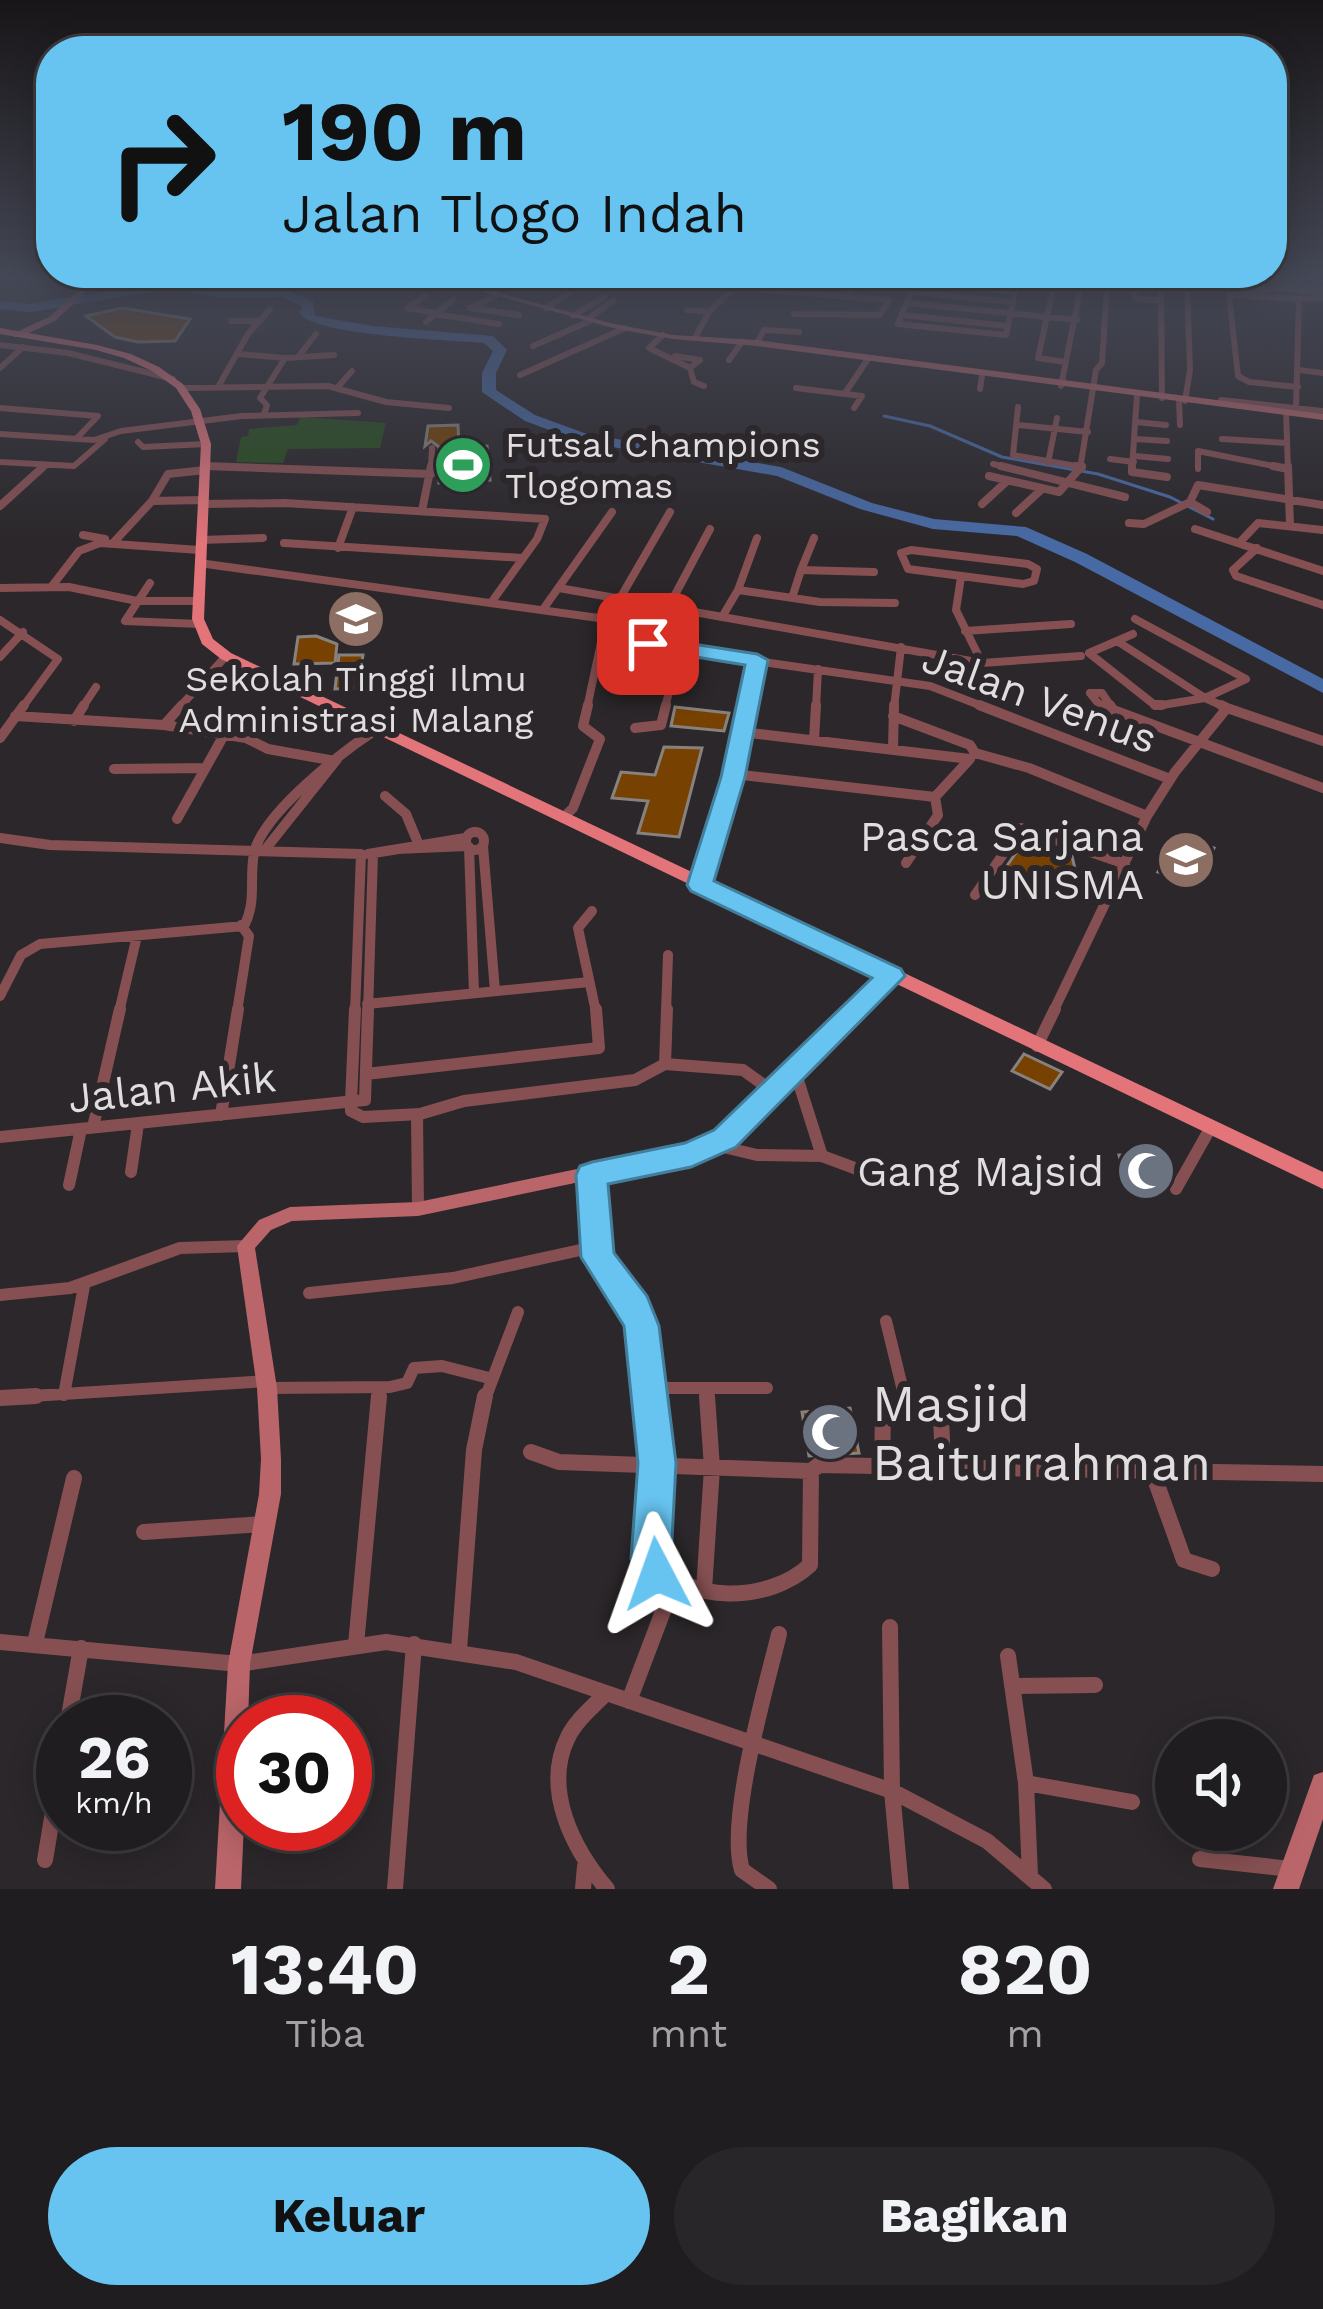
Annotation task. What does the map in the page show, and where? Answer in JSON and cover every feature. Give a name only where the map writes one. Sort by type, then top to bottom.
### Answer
[{"type":"main road","points":[[155,368],[183,385],[202,421],[206,444],[199,624],[207,641],[226,656],[374,731],[1323,1181]]},
{"type":"main road","points":[[933,368],[1323,414]]},
{"type":"main road","points":[[228,1889],[239,1664],[265,1524],[271,1460],[266,1384],[246,1246],[265,1225],[290,1214],[418,1209],[691,1154],[715,1144],[796,1074],[891,976]]},
{"type":"main road","points":[[1288,1879],[1323,1784]]},
{"type":"street","points":[[218,387],[230,368]]},
{"type":"street","points":[[264,414],[267,405],[260,400],[279,368]]},
{"type":"street","points":[[520,375],[535,368]]},
{"type":"street","points":[[690,368],[694,382],[704,386]]},
{"type":"street","points":[[845,393],[862,368]]},
{"type":"street","points":[[1061,386],[1064,368]]},
{"type":"street","points":[[989,476],[1059,492],[1080,469],[1098,368]]},
{"type":"street","points":[[1162,368],[1162,398]]},
{"type":"street","points":[[1180,425],[1190,368]]},
{"type":"street","points":[[1239,368],[1240,379],[1298,387]]},
{"type":"street","points":[[1290,526],[1287,443],[1299,370],[1323,373]]},
{"type":"street","points":[[330,390],[352,371]]},
{"type":"street","points":[[980,389],[982,375]]},
{"type":"street","points":[[183,385],[330,390],[448,408]]},
{"type":"street","points":[[796,388],[863,397],[854,408]]},
{"type":"street","points":[[1132,467],[1137,395]]},
{"type":"street","points":[[1221,400],[1291,410]]},
{"type":"street","points":[[305,413],[310,401]]},
{"type":"street","points":[[1018,407],[1014,423],[1019,425],[1056,423],[1088,432]]},
{"type":"street","points":[[0,408],[98,416],[76,439]]},
{"type":"street","points":[[0,434],[76,439],[264,414],[358,413]]},
{"type":"street","points":[[1136,422],[1166,425]]},
{"type":"street","points":[[1048,463],[1056,423]]},
{"type":"street","points":[[91,425],[104,436]]},
{"type":"street","points":[[1019,425],[1012,455],[1080,469]]},
{"type":"street","points":[[0,462],[80,464],[104,436]]},
{"type":"street","points":[[1136,439],[1167,441]]},
{"type":"street","points":[[1222,439],[1287,443]]},
{"type":"street","points":[[138,442],[143,447],[206,444]]},
{"type":"street","points":[[422,511],[432,448]]},
{"type":"street","points":[[1198,469],[1198,448],[1288,469]]},
{"type":"street","points":[[1132,467],[1168,459]]},
{"type":"street","points":[[1110,460],[1167,476]]},
{"type":"street","points":[[993,464],[1125,497]]},
{"type":"street","points":[[0,506],[45,465]]},
{"type":"street","points":[[108,542],[152,502],[168,474],[205,468],[431,474]]},
{"type":"street","points":[[982,504],[1007,481]]},
{"type":"street","points":[[1129,523],[1144,524],[1184,501],[1194,483],[1236,494],[1323,505]]},
{"type":"street","points":[[1016,513],[1042,489]]},
{"type":"street","points":[[0,491],[14,492]]},
{"type":"street","points":[[1236,494],[1236,507]]},
{"type":"street","points":[[1184,501],[1208,512]]},
{"type":"street","points":[[152,502],[531,516],[547,524],[493,600]]},
{"type":"street","points":[[338,548],[353,507]]},
{"type":"street","points":[[544,608],[613,512]]},
{"type":"street","points":[[619,600],[670,512]]},
{"type":"street","points":[[1245,535],[1258,523],[1323,530]]},
{"type":"street","points":[[1304,540],[1307,528]]},
{"type":"street","points":[[1195,529],[1245,535],[1257,548],[1323,571]]},
{"type":"street","points":[[668,608],[710,530]]},
{"type":"street","points":[[83,535],[108,542]]},
{"type":"street","points":[[199,551],[263,538]]},
{"type":"street","points":[[722,616],[738,590],[757,538]]},
{"type":"street","points":[[793,598],[814,538]]},
{"type":"street","points":[[52,586],[79,551],[108,542],[199,551],[606,619],[583,726],[599,737],[573,808],[563,818]]},
{"type":"street","points":[[284,543],[523,558]]},
{"type":"street","points":[[1257,548],[1233,574],[1322,602]]},
{"type":"street","points":[[911,550],[1037,569],[1034,581],[1028,584],[961,577],[908,569],[902,554],[911,550]]},
{"type":"street","points":[[802,570],[874,572]]},
{"type":"street","points":[[961,577],[956,610],[982,663]]},
{"type":"street","points":[[150,583],[126,622],[199,624]]},
{"type":"street","points":[[0,588],[52,586],[137,601],[197,601]]},
{"type":"street","points":[[559,588],[982,663],[1081,656]]},
{"type":"street","points":[[738,590],[895,603]]},
{"type":"street","points":[[1133,634],[1088,654],[1156,706],[1204,698],[1246,679],[1135,619]]},
{"type":"street","points":[[0,620],[55,653],[56,662],[2,732]]},
{"type":"street","points":[[965,631],[1071,624]]},
{"type":"street","points":[[0,657],[23,632]]},
{"type":"street","name":"Jalan Venus","points":[[603,639],[940,689],[1170,779]]},
{"type":"street","points":[[1118,641],[1204,698],[1323,741]]},
{"type":"street","points":[[892,749],[894,681],[900,674],[902,647]]},
{"type":"street","points":[[634,728],[661,725],[679,650]]},
{"type":"street","points":[[164,724],[226,656]]},
{"type":"street","points":[[700,885],[733,774],[757,660]]},
{"type":"street","points":[[814,740],[818,669]]},
{"type":"street","points":[[74,721],[96,687]]},
{"type":"street","points":[[1037,1046],[1148,817],[1170,779],[1227,708]]},
{"type":"street","points":[[1117,715],[1323,788]]},
{"type":"street","points":[[15,716],[164,724],[253,739],[281,753],[335,759]]},
{"type":"street","points":[[893,716],[970,745],[973,756]]},
{"type":"street","points":[[1,992],[20,956],[31,947],[240,926],[256,908],[253,854],[335,759],[374,731]]},
{"type":"street","points":[[742,732],[973,756],[1028,768],[1148,817]]},
{"type":"street","points":[[177,819],[224,735]]},
{"type":"street","points":[[935,797],[973,756]]},
{"type":"street","points":[[267,849],[335,759]]},
{"type":"street","points":[[114,769],[205,768]]},
{"type":"street","points":[[733,774],[935,797]]},
{"type":"street","points":[[385,796],[406,814],[418,843]]},
{"type":"street","points":[[906,863],[938,815],[935,797]]},
{"type":"street","points":[[975,895],[1021,829],[1125,864]]},
{"type":"street","points":[[0,838],[50,845],[253,854],[267,849],[368,854],[418,843],[471,844]]},
{"type":"street","points":[[397,849],[471,844]]},
{"type":"street","points":[[471,844],[490,911],[494,991]]},
{"type":"street","points":[[471,844],[474,993]]},
{"type":"street","points":[[351,1102],[367,1096],[368,854]]},
{"type":"street","points":[[368,854],[351,1111],[363,1117],[417,1114],[464,1101],[605,1086],[635,1080],[664,1064],[743,1070],[775,1093]]},
{"type":"street","points":[[470,913],[490,911]]},
{"type":"street","points":[[366,1074],[595,1049],[601,1042],[578,928],[592,911]]},
{"type":"street","points":[[221,1115],[249,936],[240,926]]},
{"type":"street","points":[[69,1185],[136,936]]},
{"type":"street","points":[[664,1064],[668,955]]},
{"type":"street","points":[[367,1004],[590,982]]},
{"type":"street","points":[[796,1074],[822,1156]]},
{"type":"street","name":"Jalan Akik","points":[[0,1137],[351,1102]]},
{"type":"street","points":[[417,1114],[418,1209]]},
{"type":"street","points":[[131,1172],[138,1124]]},
{"type":"street","points":[[1176,1190],[1211,1127]]},
{"type":"street","points":[[715,1144],[742,1153],[822,1156],[868,1173],[915,1174]]},
{"type":"street","points":[[592,1175],[594,1247],[639,1315],[657,1463],[651,1559],[657,1574],[673,1586],[758,1591],[810,1564],[811,1471]]},
{"type":"street","points":[[0,1295],[26,1297],[84,1286],[169,1250],[246,1246]]},
{"type":"street","points":[[308,1293],[366,1291],[461,1277],[594,1247]]},
{"type":"street","points":[[64,1394],[84,1286]]},
{"type":"street","points":[[459,1650],[474,1450],[489,1378],[518,1312]]},
{"type":"street","points":[[882,1465],[883,1414],[901,1408],[905,1399],[886,1321]]},
{"type":"street","points":[[0,1398],[266,1384],[380,1388],[407,1383],[416,1366],[422,1365],[462,1369],[489,1378]]},
{"type":"street","points":[[356,1645],[380,1388]]},
{"type":"street","points":[[650,1388],[767,1388]]},
{"type":"street","points":[[704,1590],[712,1468],[707,1388]]},
{"type":"street","points":[[941,1414],[943,1467]]},
{"type":"street","points":[[531,1452],[559,1462],[811,1471],[827,1465],[882,1465],[1323,1474]]},
{"type":"street","points":[[1151,1468],[1184,1559],[1191,1566],[1212,1569]]},
{"type":"street","points":[[35,1643],[74,1478]]},
{"type":"street","points":[[144,1532],[265,1524]]},
{"type":"street","points":[[628,1700],[673,1586]]},
{"type":"street","points":[[890,1627],[892,1791],[901,1889]]},
{"type":"street","points":[[770,1889],[745,1872],[738,1854],[754,1742],[779,1634]]},
{"type":"street","points":[[0,1642],[239,1664],[356,1645],[414,1644],[516,1663],[892,1791],[987,1841],[1037,1882]]},
{"type":"street","points":[[395,1889],[414,1644]]},
{"type":"street","points":[[72,1695],[80,1648]]},
{"type":"street","points":[[1008,1656],[1037,1882]]},
{"type":"street","points":[[1012,1686],[1095,1685]]},
{"type":"street","points":[[583,1889],[585,1866],[558,1789],[567,1738],[606,1693]]},
{"type":"street","points":[[1026,1783],[1132,1802]]},
{"type":"street","points":[[45,1860],[46,1851]]},
{"type":"street","points":[[1200,1859],[1288,1879]]},
{"type":"street","points":[[585,1866],[607,1889]]},
{"type":"green space","points":[[301,417],[386,423],[380,448],[288,449],[283,463],[236,462],[241,437],[248,436],[249,429],[297,425]]},
{"type":"building","name":"Futsal Champions Tlogomas","points":[[458,425],[459,448],[487,446],[490,480],[439,483],[439,447],[431,441],[425,446],[428,426]]},
{"type":"building","points":[[316,636],[337,644],[335,663],[294,664],[298,637]]},
{"type":"building","points":[[339,655],[363,655],[358,688],[335,689]]},
{"type":"building","points":[[675,707],[729,713],[724,731],[671,726]]},
{"type":"building","points":[[664,747],[702,748],[679,837],[638,833],[648,801],[612,798],[621,772],[655,775]]},
{"type":"building","name":"Pasca Sarjana UNISMA","points":[[1181,836],[1214,848],[1192,884],[1158,872]]},
{"type":"building","points":[[1020,847],[1072,856],[1078,882],[1002,873]]},
{"type":"building","points":[[1024,1054],[1062,1072],[1050,1089],[1012,1071]]},
{"type":"building","name":"Gang Majsid","points":[[1119,1155],[1164,1156],[1170,1178],[1166,1187],[1127,1187]]},
{"type":"building","name":"Masjid Baiturrahman","points":[[850,1408],[859,1453],[809,1456],[802,1412]]},
{"type":"waterway","points":[[491,368],[489,392],[530,418],[584,438],[781,472],[866,506],[933,524],[1020,531],[1081,558],[1323,687]]},
{"type":"waterway","points":[[884,416],[930,426],[1002,457],[1098,474],[1170,497],[1213,519]]},
{"type":"place","name":"Futsal Champions Tlogomas","points":[[463,465]]},
{"type":"place","name":"Sekolah Tinggi Ilmu Administrasi Malang","points":[[356,619]]},
{"type":"place","name":"Pasca Sarjana UNISMA","points":[[1186,860]]},
{"type":"place","name":"Gang Majsid","points":[[1146,1171]]},
{"type":"place","name":"Masjid Baiturrahman","points":[[830,1432]]},
{"type":"route","points":[[648,644],[757,660],[733,777],[700,885],[891,976],[725,1138],[691,1154],[592,1175],[597,1257],[635,1306],[641,1326],[657,1463],[651,1559],[657,1574]]}]
